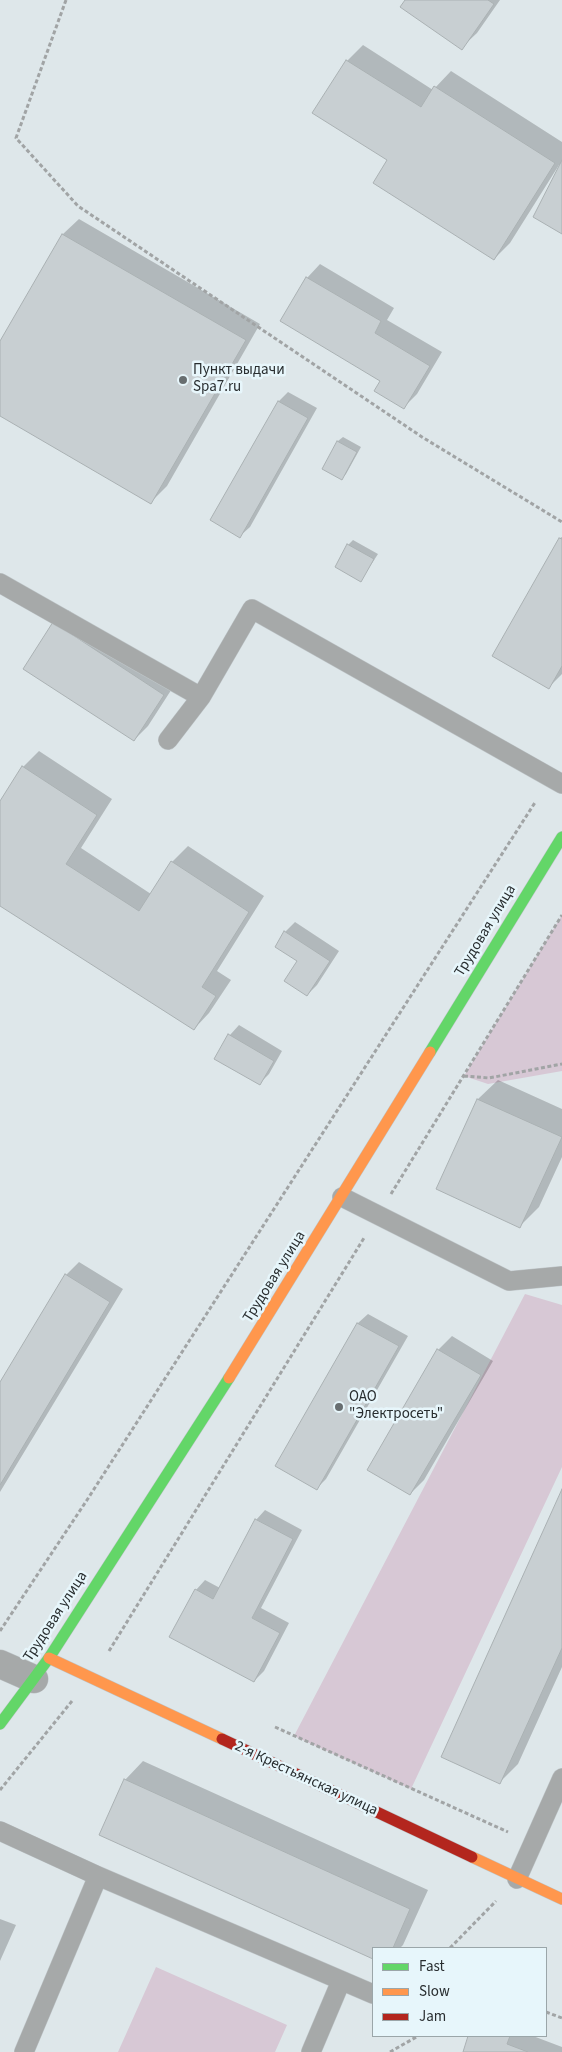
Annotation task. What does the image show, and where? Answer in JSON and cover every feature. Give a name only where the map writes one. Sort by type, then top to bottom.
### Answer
[{"type":"main road","name":"Трудовая улица","points":[[0,1724],[42,1669],[272,1311],[562,837]]},
{"type":"main road","name":"2-я Крестьянская улица","points":[[42,1669],[92,1677],[562,1899]]},
{"type":"street","name":"2-я Крестьянская улица","points":[[0,1664],[42,1669]]},
{"type":"lane","points":[[0,583],[201,697]]},
{"type":"lane","points":[[168,740],[201,697],[252,610],[556,781]]},
{"type":"lane","points":[[342,1197],[509,1281],[562,1276]]},
{"type":"lane","points":[[517,1879],[562,1778]]},
{"type":"lane","points":[[0,1831],[98,1876],[372,1994]]},
{"type":"lane","points":[[24,2052],[98,1876]]},
{"type":"lane","points":[[311,2052],[341,1981]]},
{"type":"path","points":[[66,0],[16,138],[78,206],[422,437],[562,522]]},
{"type":"path","points":[[0,1631],[406,1006],[556,781]]},
{"type":"path","points":[[0,1790],[92,1677],[562,915]]},
{"type":"path","points":[[464,1076],[489,1078],[562,1064]]},
{"type":"path","points":[[108,1652],[117,1656]]},
{"type":"path","points":[[267,1724],[534,1844]]},
{"type":"path","points":[[451,1947],[517,1879]]},
{"type":"path","points":[[547,2012],[562,2018]]},
{"type":"path","points":[[390,2052],[416,2037]]},
{"type":"shaded area","points":[[562,915],[562,1071],[488,1084],[464,1076]]},
{"type":"shaded area","points":[[525,1294],[562,1305],[562,1467],[411,1789],[294,1736]]},
{"type":"shaded area","points":[[156,1967],[287,2025],[275,2052],[118,2052]]},
{"type":"building","points":[[405,0],[488,0],[494,4],[462,50],[400,7]]},
{"type":"building","points":[[346,60],[421,107],[434,86],[555,163],[494,260],[373,183],[387,160],[312,113]]},
{"type":"building","points":[[562,160],[562,234],[533,217]]},
{"type":"building","points":[[62,234],[246,340],[151,504],[0,416],[0,341]]},
{"type":"building","points":[[306,277],[381,321],[375,333],[430,366],[404,409],[374,391],[380,381],[280,321]]},
{"type":"building","points":[[278,401],[308,418],[240,538],[210,520]]},
{"type":"building","points":[[337,441],[357,452],[342,480],[322,469]]},
{"type":"building","points":[[559,538],[562,539],[562,666],[549,689],[492,656]]},
{"type":"building","points":[[347,544],[374,559],[361,582],[335,567]]},
{"type":"building","points":[[53,622],[164,695],[134,741],[23,669]]},
{"type":"building","points":[[22,766],[97,815],[66,864],[139,911],[171,861],[249,912],[202,987],[216,996],[194,1030],[0,906],[0,801]]},
{"type":"building","points":[[284,931],[330,961],[307,996],[284,981],[297,961],[275,947]]},
{"type":"building","points":[[228,1034],[274,1061],[260,1085],[214,1059]]},
{"type":"building","points":[[477,1099],[562,1137],[520,1228],[436,1189]]},
{"type":"building","points":[[65,1274],[110,1302],[0,1485],[0,1382]]},
{"type":"building","points":[[357,1323],[399,1346],[317,1490],[275,1466]]},
{"type":"building","points":[[437,1349],[481,1375],[410,1495],[367,1470]]},
{"type":"building","points":[[562,1489],[562,1648],[500,1784],[441,1757]]},
{"type":"building","points":[[255,1519],[293,1539],[252,1618],[280,1633],[254,1682],[169,1637],[195,1589],[213,1599]]},
{"type":"building","points":[[124,1779],[410,1909],[393,1947],[372,1947],[372,1959],[99,1835]]},
{"type":"building","points":[[468,2037],[510,2037],[507,2044],[528,2052],[463,2052]]},
{"type":"traffic: fast","points":[[430,1052],[562,837]]},
{"type":"traffic: fast","points":[[0,1724],[49,1658],[229,1378]]},
{"type":"traffic: slow","points":[[229,1378],[430,1052]]},
{"type":"traffic: slow","points":[[49,1658],[222,1739]]},
{"type":"traffic: slow","points":[[472,1857],[562,1899]]},
{"type":"traffic: jam","points":[[222,1739],[472,1857]]},
{"type":"place","name":"Пункт выдачи Spa7.ru","points":[[183,380]]},
{"type":"place","name":"ОАО \"Электросеть\"","points":[[339,1407]]}]
